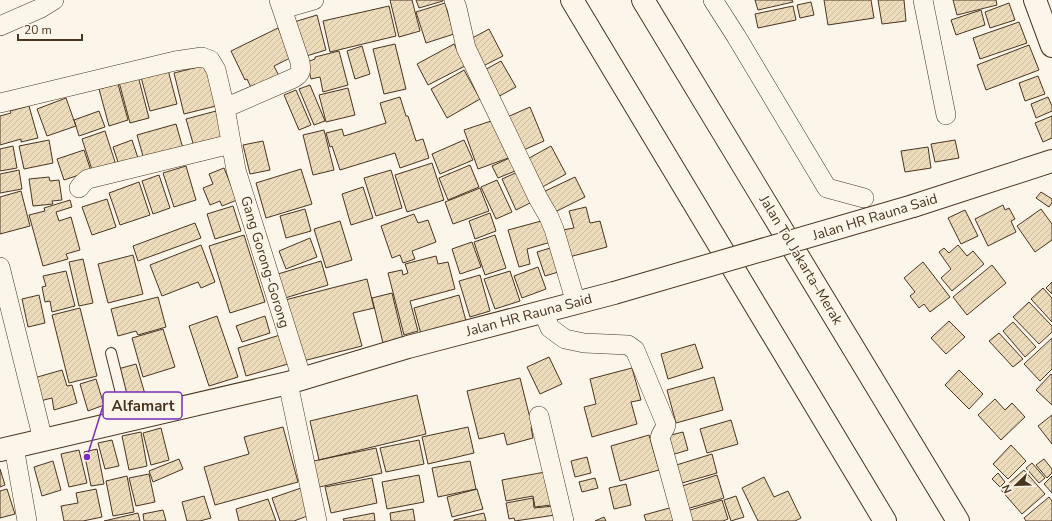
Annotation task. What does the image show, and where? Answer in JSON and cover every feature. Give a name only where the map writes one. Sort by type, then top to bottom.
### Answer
[{"type":"main road","points":[[572,0],[885,521]]},
{"type":"main road","name":"Jalan Tol Jakarta–Merak","points":[[643,0],[958,521]]},
{"type":"main road","points":[[1035,0],[1052,46]]},
{"type":"main road","name":"Jalan HR Rauna Said","points":[[7,448],[295,381],[408,347],[614,293],[913,206],[1052,162]]},
{"type":"street","points":[[0,26],[41,8],[54,0]]},
{"type":"street","points":[[225,108],[299,75],[301,70],[300,62],[281,5],[314,0]]},
{"type":"street","points":[[454,0],[466,48],[538,198],[549,217],[576,302]]},
{"type":"street","points":[[713,0],[827,188],[864,198]]},
{"type":"street","points":[[923,0],[946,115]]},
{"type":"street","name":"Gang Gorong-Gorong","points":[[0,103],[175,61],[202,57],[210,60],[216,70],[238,176],[295,381],[317,521]]},
{"type":"street","points":[[79,188],[82,183],[88,179],[231,144]]},
{"type":"street","points":[[0,267],[43,440]]},
{"type":"street","points":[[543,312],[550,328],[565,338],[584,343],[628,345],[635,350],[666,424],[666,427],[661,432],[660,438],[683,521]]},
{"type":"street","points":[[539,416],[564,521]]},
{"type":"street","points":[[7,448],[27,521]]},
{"type":"lane","points":[[111,353],[128,421]]},
{"type":"building","points":[[390,0],[412,0],[420,31],[399,37]]},
{"type":"building","points":[[416,0],[443,0],[443,1],[419,8]]},
{"type":"building","points":[[755,0],[792,0],[793,2],[758,10]]},
{"type":"building","points":[[824,0],[871,0],[874,18],[828,25]]},
{"type":"building","points":[[878,0],[904,0],[906,21],[882,24]]},
{"type":"building","points":[[953,0],[996,0],[997,5],[957,15]]},
{"type":"building","points":[[811,2],[814,15],[800,18],[797,5]]},
{"type":"building","points":[[445,3],[454,34],[426,43],[416,12]]},
{"type":"building","points":[[1009,3],[1015,20],[990,28],[985,12]]},
{"type":"building","points":[[389,6],[396,36],[330,52],[323,21]]},
{"type":"building","points":[[793,6],[796,20],[758,28],[755,14]]},
{"type":"building","points":[[981,10],[985,25],[956,35],[951,20]]},
{"type":"building","points":[[317,15],[326,50],[303,57],[294,22]]},
{"type":"building","points":[[1019,22],[1027,43],[980,59],[973,38]]},
{"type":"building","points":[[278,28],[292,57],[274,66],[281,80],[254,94],[247,79],[245,80],[231,51]]},
{"type":"building","points":[[489,29],[503,56],[479,68],[465,42]]},
{"type":"building","points":[[395,44],[406,89],[384,94],[373,49]]},
{"type":"building","points":[[454,44],[465,66],[428,85],[417,64]]},
{"type":"building","points":[[1029,45],[1039,70],[986,90],[977,65]]},
{"type":"building","points":[[362,46],[370,74],[355,79],[347,51]]},
{"type":"building","points":[[339,51],[348,85],[323,92],[320,77],[311,79],[307,62],[315,59],[315,57]]},
{"type":"building","points":[[501,61],[516,87],[494,99],[479,73]]},
{"type":"building","points":[[206,65],[216,106],[184,114],[174,73]]},
{"type":"building","points":[[168,70],[177,104],[150,111],[141,77]]},
{"type":"building","points":[[464,70],[480,99],[447,118],[431,89]]},
{"type":"building","points":[[138,76],[149,118],[130,123],[119,82]]},
{"type":"building","points":[[1038,76],[1045,94],[1025,101],[1019,83]]},
{"type":"building","points":[[118,84],[128,120],[109,126],[99,89]]},
{"type":"building","points":[[310,85],[325,121],[314,125],[299,89]]},
{"type":"building","points":[[348,88],[355,115],[326,122],[319,95]]},
{"type":"building","points":[[296,90],[311,125],[299,130],[284,95]]},
{"type":"building","points":[[400,97],[416,141],[423,139],[429,158],[400,168],[395,153],[340,170],[332,146],[330,147],[326,133],[342,129],[344,136],[386,123],[380,103]]},
{"type":"building","points":[[1048,97],[1052,106],[1052,111],[1036,118],[1031,104]]},
{"type":"building","points":[[66,98],[76,126],[47,136],[37,109]]},
{"type":"building","points":[[29,106],[38,138],[21,142],[21,139],[0,145],[0,116],[11,113],[10,111]]},
{"type":"building","points":[[530,107],[544,141],[519,152],[505,118]]},
{"type":"building","points":[[99,111],[105,127],[79,136],[74,120]]},
{"type":"building","points":[[216,111],[224,142],[195,150],[186,119]]},
{"type":"building","points":[[1052,116],[1052,138],[1043,142],[1035,123]]},
{"type":"building","points":[[497,119],[511,157],[478,169],[464,130]]},
{"type":"building","points":[[176,124],[184,152],[145,163],[137,135]]},
{"type":"building","points":[[324,130],[334,170],[313,175],[303,135]]},
{"type":"building","points":[[105,131],[116,165],[93,173],[82,139]]},
{"type":"building","points":[[49,140],[53,163],[24,169],[19,146]]},
{"type":"building","points":[[132,140],[138,158],[119,165],[113,147]]},
{"type":"building","points":[[464,140],[473,160],[440,174],[432,154]]},
{"type":"building","points":[[955,140],[959,158],[935,162],[931,144]]},
{"type":"building","points":[[263,141],[270,170],[250,174],[243,145]]},
{"type":"building","points":[[13,146],[17,168],[0,171],[0,149]]},
{"type":"building","points":[[551,146],[566,174],[537,190],[522,162]]},
{"type":"building","points":[[928,147],[931,168],[905,172],[901,151]]},
{"type":"building","points":[[84,150],[91,171],[64,180],[57,159]]},
{"type":"building","points":[[514,156],[520,169],[498,178],[492,166]]},
{"type":"building","points":[[432,163],[444,200],[407,212],[395,175]]},
{"type":"building","points":[[470,165],[479,187],[448,200],[439,178]]},
{"type":"building","points":[[186,166],[196,200],[174,207],[163,173]]},
{"type":"building","points":[[224,168],[237,200],[222,206],[220,201],[210,205],[203,188],[213,184],[209,174]]},
{"type":"building","points":[[301,169],[312,204],[266,218],[256,183]]},
{"type":"building","points":[[19,170],[22,189],[0,193],[0,174]]},
{"type":"building","points":[[391,170],[402,208],[376,216],[364,178]]},
{"type":"building","points":[[520,171],[534,201],[516,210],[502,179]]},
{"type":"building","points":[[159,175],[170,208],[153,214],[142,181]]},
{"type":"building","points":[[49,177],[50,181],[59,180],[62,200],[52,201],[53,204],[33,206],[29,179]]},
{"type":"building","points":[[575,177],[585,197],[551,214],[541,193]]},
{"type":"building","points":[[497,180],[512,212],[496,219],[481,187]]},
{"type":"building","points":[[139,182],[150,215],[120,225],[109,193]]},
{"type":"building","points":[[363,187],[373,218],[351,225],[342,194]]},
{"type":"building","points":[[480,188],[489,211],[453,224],[445,202]]},
{"type":"building","points":[[21,191],[30,226],[0,234],[0,197]]},
{"type":"building","points":[[1041,192],[1052,199],[1052,203],[1049,207],[1036,198]]},
{"type":"building","points":[[107,199],[116,227],[92,235],[82,207]]},
{"type":"building","points":[[70,200],[72,207],[56,212],[59,221],[71,217],[80,250],[66,254],[68,259],[43,266],[29,215],[45,211],[44,208]]},
{"type":"building","points":[[1003,205],[1005,210],[1009,208],[1015,219],[1011,221],[1016,232],[988,246],[975,219]]},
{"type":"building","points":[[233,206],[241,231],[215,239],[207,214]]},
{"type":"building","points":[[586,207],[590,223],[600,221],[607,247],[569,257],[562,230],[574,228],[569,211]]},
{"type":"building","points":[[305,209],[311,231],[286,238],[280,216]]},
{"type":"building","points":[[1041,209],[1052,224],[1052,240],[1035,252],[1017,226]]},
{"type":"building","points":[[965,210],[978,236],[961,244],[948,218]]},
{"type":"building","points":[[490,213],[496,231],[475,239],[469,221]]},
{"type":"building","points":[[414,214],[418,223],[428,220],[436,242],[412,251],[415,259],[403,263],[400,255],[392,258],[381,226]]},
{"type":"building","points":[[545,220],[551,242],[527,249],[530,264],[519,267],[508,230]]},
{"type":"building","points":[[340,221],[352,260],[326,268],[314,229]]},
{"type":"building","points":[[195,223],[201,238],[138,261],[133,246]]},
{"type":"building","points":[[244,235],[265,302],[230,313],[209,246]]},
{"type":"building","points":[[495,235],[506,268],[485,275],[474,242]]},
{"type":"building","points":[[310,238],[317,257],[286,269],[279,251]]},
{"type":"building","points":[[472,242],[481,267],[460,274],[452,249]]},
{"type":"building","points":[[201,245],[215,282],[201,288],[198,282],[162,296],[150,265]]},
{"type":"building","points":[[958,245],[967,256],[973,251],[984,264],[952,291],[941,278],[951,269],[939,252],[944,248],[949,253]]},
{"type":"building","points":[[557,246],[565,270],[545,276],[537,252]]},
{"type":"building","points":[[133,255],[143,294],[108,303],[98,264]]},
{"type":"building","points":[[436,256],[438,264],[448,262],[455,289],[410,301],[418,331],[404,335],[388,273],[402,270],[403,275],[408,273],[405,264]]},
{"type":"building","points":[[83,259],[93,303],[79,306],[69,262]]},
{"type":"building","points":[[321,261],[328,285],[285,298],[278,274]]},
{"type":"building","points":[[923,262],[950,297],[930,312],[924,304],[919,308],[910,296],[915,292],[904,278]]},
{"type":"building","points":[[992,265],[1006,283],[967,315],[953,297]]},
{"type":"building","points":[[538,267],[546,289],[522,298],[514,276]]},
{"type":"building","points":[[66,271],[75,306],[52,312],[50,301],[45,302],[42,287],[46,286],[43,276]]},
{"type":"building","points":[[510,271],[520,301],[495,309],[484,279]]},
{"type":"building","points":[[480,275],[490,311],[470,317],[459,281]]},
{"type":"building","points":[[367,279],[374,308],[353,313],[362,346],[299,362],[281,301]]},
{"type":"building","points":[[1052,282],[1052,294],[1046,288]]},
{"type":"building","points":[[1043,288],[1052,298],[1052,322],[1031,299]]},
{"type":"building","points":[[392,293],[403,339],[383,343],[372,298]]},
{"type":"building","points":[[39,295],[45,323],[28,327],[22,299]]},
{"type":"building","points":[[459,295],[466,321],[421,334],[414,308]]},
{"type":"building","points":[[158,297],[166,327],[138,335],[136,331],[118,336],[111,309]]},
{"type":"building","points":[[1029,302],[1052,326],[1052,332],[1039,344],[1013,317]]},
{"type":"building","points":[[80,308],[97,376],[69,383],[52,315]]},
{"type":"building","points":[[217,316],[238,377],[209,386],[189,326]]},
{"type":"building","points":[[265,316],[270,333],[242,342],[236,326]]},
{"type":"building","points":[[949,321],[965,337],[946,354],[931,338]]},
{"type":"building","points":[[1013,322],[1036,347],[1025,357],[1003,331]]},
{"type":"building","points":[[163,329],[175,367],[143,377],[132,338]]},
{"type":"building","points":[[999,333],[1023,359],[1013,367],[989,341]]},
{"type":"building","points":[[280,335],[288,364],[246,376],[238,348]]},
{"type":"building","points":[[1052,338],[1052,369],[1040,381],[1024,364]]},
{"type":"building","points":[[695,344],[703,368],[668,379],[661,354]]},
{"type":"building","points":[[549,357],[562,384],[540,394],[527,367]]},
{"type":"building","points":[[136,364],[148,404],[130,409],[118,369]]},
{"type":"building","points":[[632,368],[641,400],[631,402],[637,424],[592,437],[584,407],[596,404],[590,379]]},
{"type":"building","points":[[62,370],[67,386],[72,385],[77,403],[54,410],[52,398],[40,401],[34,378]]},
{"type":"building","points":[[959,370],[983,394],[969,409],[945,385]]},
{"type":"building","points":[[1051,374],[1052,375],[1052,405],[1036,390]]},
{"type":"building","points":[[714,377],[723,410],[676,423],[667,390]]},
{"type":"building","points":[[520,378],[532,426],[533,438],[507,445],[504,433],[479,439],[467,391]]},
{"type":"building","points":[[96,379],[104,405],[88,411],[80,384]]},
{"type":"building","points":[[417,395],[426,434],[319,460],[310,421]]},
{"type":"building","points":[[995,399],[1005,410],[1012,403],[1025,417],[1001,440],[978,415]]},
{"type":"building","points":[[1052,415],[1052,444],[1038,426]]},
{"type":"building","points":[[731,420],[738,444],[707,453],[700,429]]},
{"type":"building","points":[[283,427],[298,482],[215,505],[204,467],[249,454],[244,437]]},
{"type":"building","points":[[468,427],[474,453],[428,464],[422,437]]},
{"type":"building","points":[[161,428],[169,460],[151,465],[143,433]]},
{"type":"building","points":[[141,432],[147,466],[129,470],[122,436]]},
{"type":"building","points":[[683,432],[688,450],[668,456],[663,437]]},
{"type":"building","points":[[649,435],[659,470],[620,481],[611,446]]},
{"type":"building","points":[[112,440],[119,466],[105,469],[98,443]]},
{"type":"building","points":[[419,440],[424,464],[386,472],[380,448]]},
{"type":"building","points":[[1011,445],[1026,461],[1008,479],[993,464]]},
{"type":"building","points":[[376,448],[382,473],[315,488],[309,462]]},
{"type":"building","points":[[97,449],[104,484],[91,486],[84,452]]},
{"type":"building","points":[[79,450],[87,483],[69,487],[61,454]]},
{"type":"building","points":[[712,454],[717,473],[675,485],[670,467]]},
{"type":"building","points":[[587,457],[591,473],[575,477],[571,461]]},
{"type":"building","points":[[179,459],[183,469],[153,482],[149,471]]},
{"type":"building","points":[[1044,459],[1052,469],[1052,473],[1047,478],[1036,465]]},
{"type":"building","points":[[53,461],[61,490],[42,496],[34,467]]},
{"type":"building","points":[[470,461],[476,489],[438,497],[432,468]]},
{"type":"building","points":[[1032,463],[1045,478],[1039,483],[1026,468]]},
{"type":"building","points":[[0,469],[5,485],[0,487]]},
{"type":"building","points":[[1024,470],[1045,494],[1022,514],[1001,490]]},
{"type":"building","points":[[545,472],[551,505],[535,507],[533,496],[506,501],[502,480]]},
{"type":"building","points":[[998,473],[1005,482],[1000,487],[992,479]]},
{"type":"building","points":[[149,474],[155,502],[136,506],[129,478]]},
{"type":"building","points":[[419,475],[424,502],[387,509],[382,482]]},
{"type":"building","points":[[717,475],[724,498],[683,510],[676,488]]},
{"type":"building","points":[[127,476],[134,512],[113,516],[106,481]]},
{"type":"building","points":[[1052,476],[1052,493],[1044,484]]},
{"type":"building","points":[[764,477],[774,497],[788,491],[801,518],[795,521],[758,521],[742,488]]},
{"type":"building","points":[[372,478],[377,503],[331,513],[325,487]]},
{"type":"building","points":[[595,478],[598,488],[582,492],[579,482]]},
{"type":"building","points":[[626,484],[631,505],[614,509],[609,488]]},
{"type":"building","points":[[301,488],[310,515],[294,521],[280,521],[272,498]]},
{"type":"building","points":[[7,489],[15,514],[0,518],[0,491]]},
{"type":"building","points":[[96,489],[102,517],[83,521],[64,521],[61,506],[78,503],[76,493]]},
{"type":"building","points":[[477,489],[483,509],[452,517],[447,497]]},
{"type":"building","points":[[204,496],[211,518],[200,521],[187,521],[182,502]]},
{"type":"building","points":[[736,496],[744,517],[731,521],[724,500]]},
{"type":"building","points":[[1049,497],[1052,501],[1052,521],[1026,521],[1024,518]]},
{"type":"building","points":[[533,498],[534,508],[554,506],[555,515],[515,521],[514,518],[509,519],[506,503]]},
{"type":"building","points":[[268,499],[276,521],[239,521],[236,509]]},
{"type":"building","points":[[722,500],[728,519],[723,521],[686,521],[684,512]]},
{"type":"building","points":[[673,507],[677,521],[646,521],[644,515]]},
{"type":"building","points":[[413,509],[415,521],[391,521],[390,513]]},
{"type":"building","points":[[163,510],[166,521],[144,521],[143,514]]},
{"type":"building","points":[[138,513],[140,521],[104,521]]},
{"type":"building","points":[[374,513],[375,521],[344,521],[343,519]]},
{"type":"building","points":[[484,513],[486,521],[454,521],[454,520]]},
{"type":"building","points":[[604,517],[606,521],[595,521]]},
{"type":"place","name":"Alfamart","points":[[87,457]]}]
